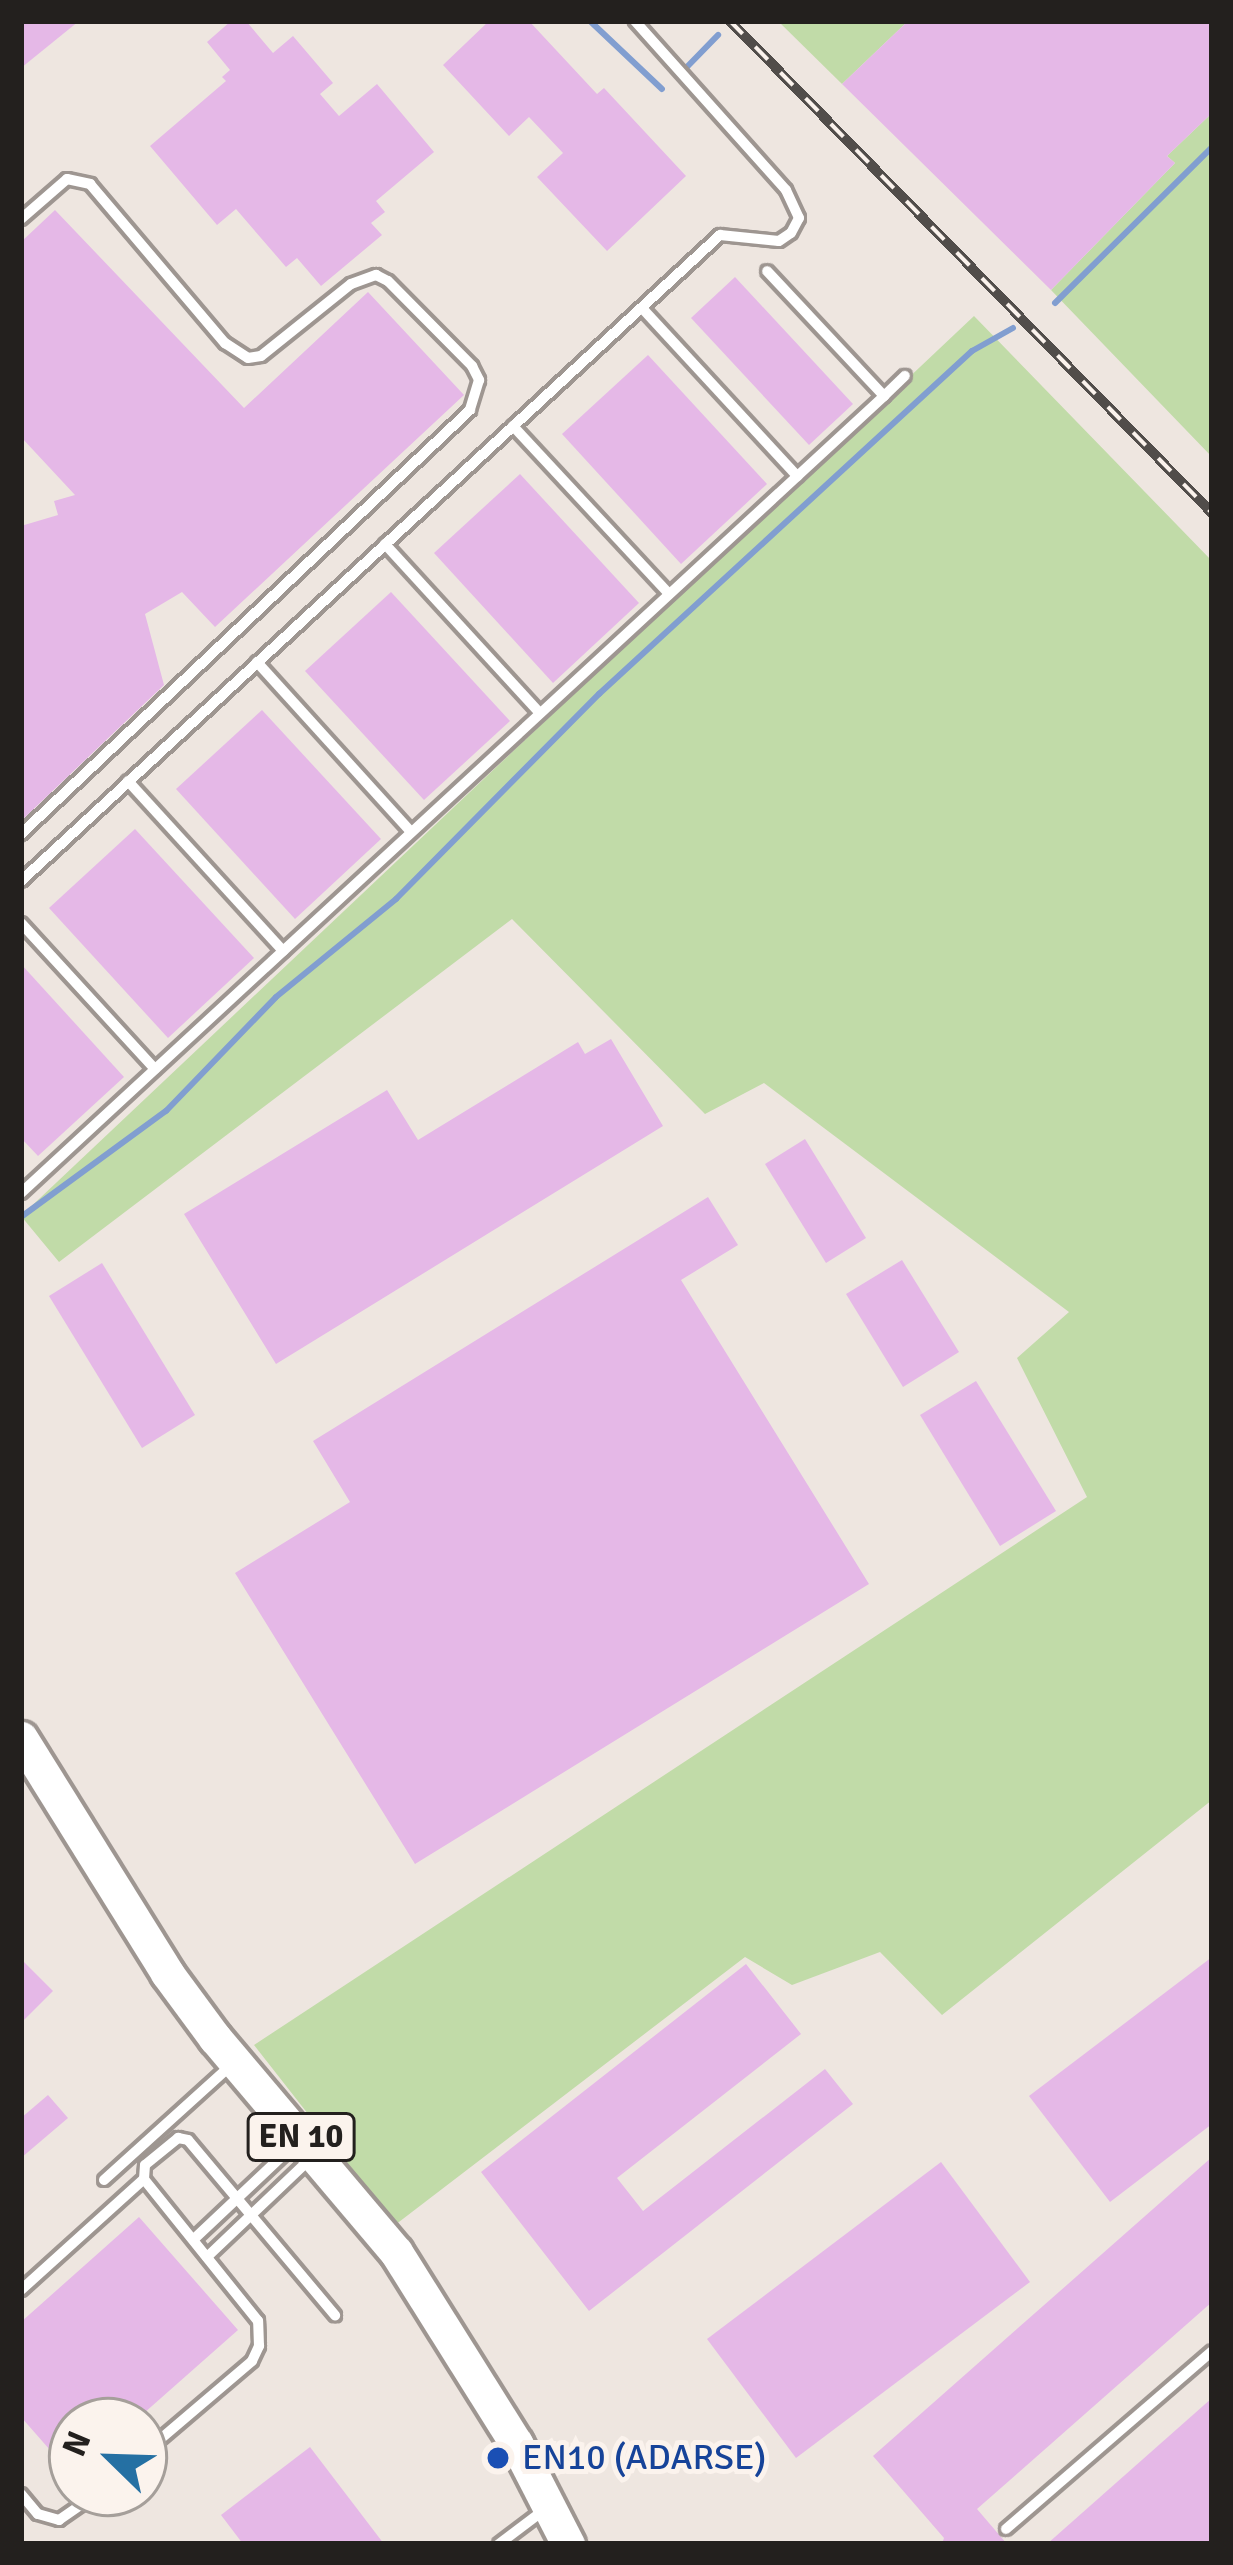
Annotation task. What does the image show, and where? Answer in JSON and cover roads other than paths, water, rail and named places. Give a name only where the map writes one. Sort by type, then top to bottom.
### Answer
[{"type":"main road","name":"EN 10","points":[[21,1738],[167,1973],[432,2305],[550,2505],[568,2544]]},
{"type":"lane","points":[[21,880],[720,235],[779,241],[800,218],[797,205],[746,142],[635,21]]},
{"type":"lane","points":[[21,219],[67,179],[90,184],[225,343],[248,358],[261,356],[351,284],[376,275],[388,280],[472,366],[478,380],[470,410],[21,834]]},
{"type":"lane","points":[[767,271],[884,396]]},
{"type":"lane","points":[[642,308],[796,476]]},
{"type":"lane","points":[[21,1192],[905,376]]},
{"type":"lane","points":[[513,426],[669,594]]},
{"type":"lane","points":[[385,544],[540,713]]},
{"type":"lane","points":[[257,662],[411,832]]},
{"type":"lane","points":[[128,781],[283,951]]},
{"type":"lane","points":[[21,923],[155,1069]]},
{"type":"lane","points":[[104,2180],[235,2062]]},
{"type":"lane","points":[[168,2433],[252,2361],[260,2346],[258,2321],[144,2179],[145,2165],[183,2138],[335,2315]]},
{"type":"lane","points":[[194,2240],[308,2145]]},
{"type":"lane","points":[[207,2257],[250,2216],[308,2145]]},
{"type":"lane","points":[[21,2290],[144,2179]]},
{"type":"lane","points":[[1006,2529],[1212,2351]]},
{"type":"lane","points":[[21,2494],[38,2514],[48,2517]]},
{"type":"lane","points":[[500,2544],[550,2505]]},
{"type":"waterway","points":[[590,21],[662,89]]},
{"type":"waterway","points":[[684,70],[718,35]]},
{"type":"waterway","points":[[1055,303],[1212,147]]},
{"type":"waterway","points":[[21,1217],[166,1111],[276,997],[396,899],[599,694],[972,351],[1013,328]]},
{"type":"railway","points":[[730,21],[1212,513]]},
{"type":"place","name":"EN10 (ADARSE)","points":[[498,2458]]}]
